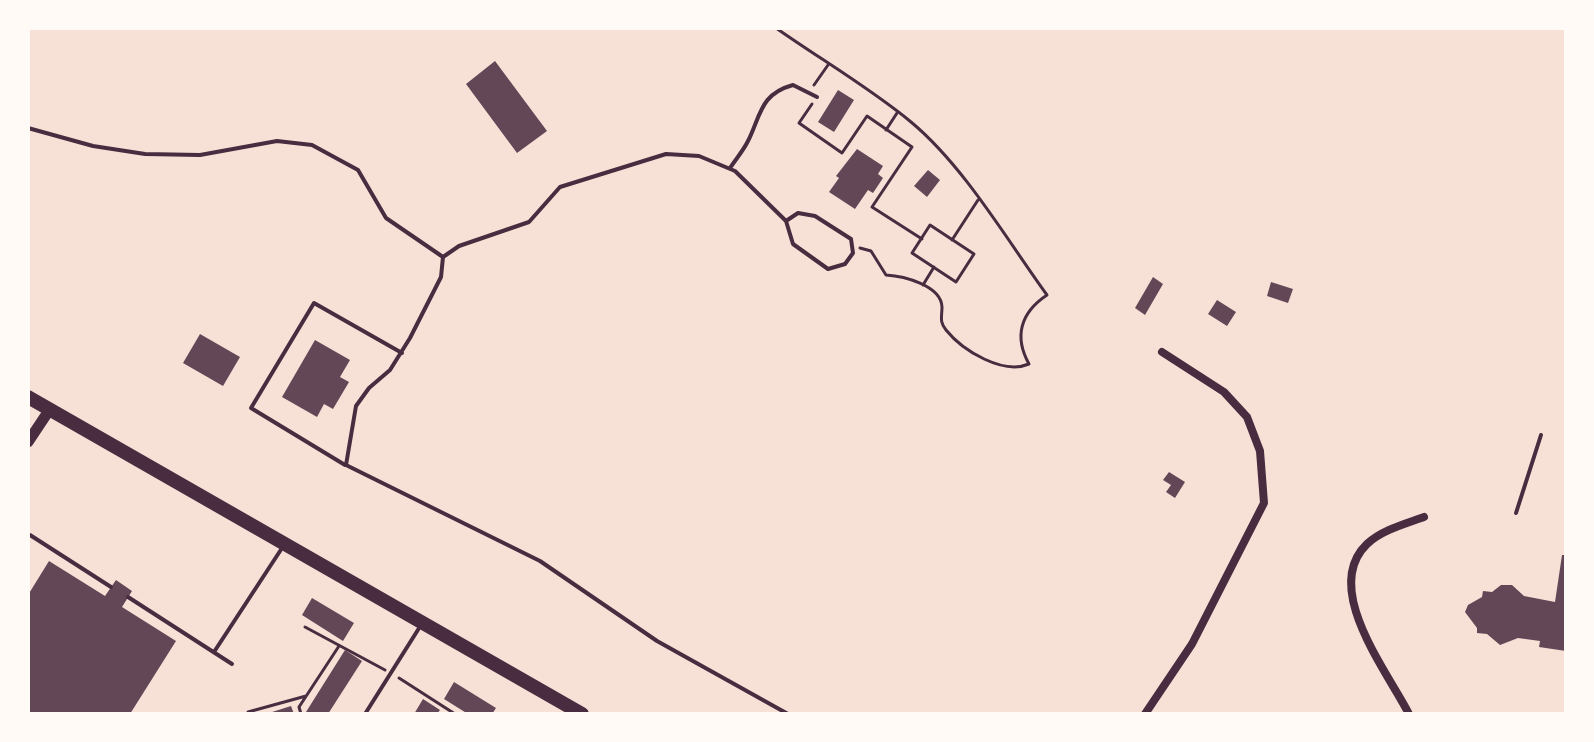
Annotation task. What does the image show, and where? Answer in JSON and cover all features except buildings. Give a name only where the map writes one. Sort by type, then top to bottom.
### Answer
[{"type":"main road","points":[[28,397],[582,714]]},
{"type":"street","points":[[1145,714],[1192,644],[1264,503],[1260,451],[1247,417],[1224,392],[1162,352]]},
{"type":"street","points":[[28,442],[50,409]]},
{"type":"street","points":[[1409,714],[1356,615],[1350,588],[1357,559],[1370,541],[1424,517]]},
{"type":"lane","points":[[730,168],[750,138],[757,114],[771,93],[793,85],[817,97]]},
{"type":"lane","points":[[28,128],[93,146],[145,154],[200,155],[277,141],[312,145],[358,170],[386,218],[443,257]]},
{"type":"lane","points":[[346,465],[356,406],[402,353],[435,291],[443,257],[459,246],[529,222],[550,195],[584,177],[666,154],[699,156],[730,168],[786,221],[793,244],[828,269],[845,264],[853,246],[846,234],[815,216],[798,213],[786,221]]},
{"type":"lane","points":[[402,353],[314,303],[251,408],[346,465],[540,561],[657,641],[788,714]]},
{"type":"lane","points":[[1516,513],[1541,435]]},
{"type":"lane","points":[[30,535],[111,587]]},
{"type":"lane","points":[[214,652],[286,543]]},
{"type":"lane","points":[[128,597],[232,664]]},
{"type":"lane","points":[[365,714],[423,623]]},
{"type":"path","points":[[776,28],[912,123],[949,162],[978,200],[1047,295],[1030,309],[1019,334],[1020,348],[1029,364],[1005,367],[959,341],[940,319],[942,304],[937,296],[907,278],[886,275],[871,251],[853,246]]},
{"type":"path","points":[[809,92],[828,65]]},
{"type":"path","points":[[817,97],[799,123],[842,153],[867,116],[912,147],[872,207],[922,239]]},
{"type":"path","points":[[886,130],[897,113]]},
{"type":"path","points":[[952,240],[978,200]]},
{"type":"path","points":[[930,225],[952,240],[974,254],[956,282],[912,253],[930,225]]},
{"type":"path","points":[[923,285],[934,267]]},
{"type":"path","points":[[305,627],[339,646],[347,646],[455,714]]},
{"type":"path","points":[[301,714],[299,707],[339,646]]},
{"type":"path","points":[[248,712],[306,696]]}]
